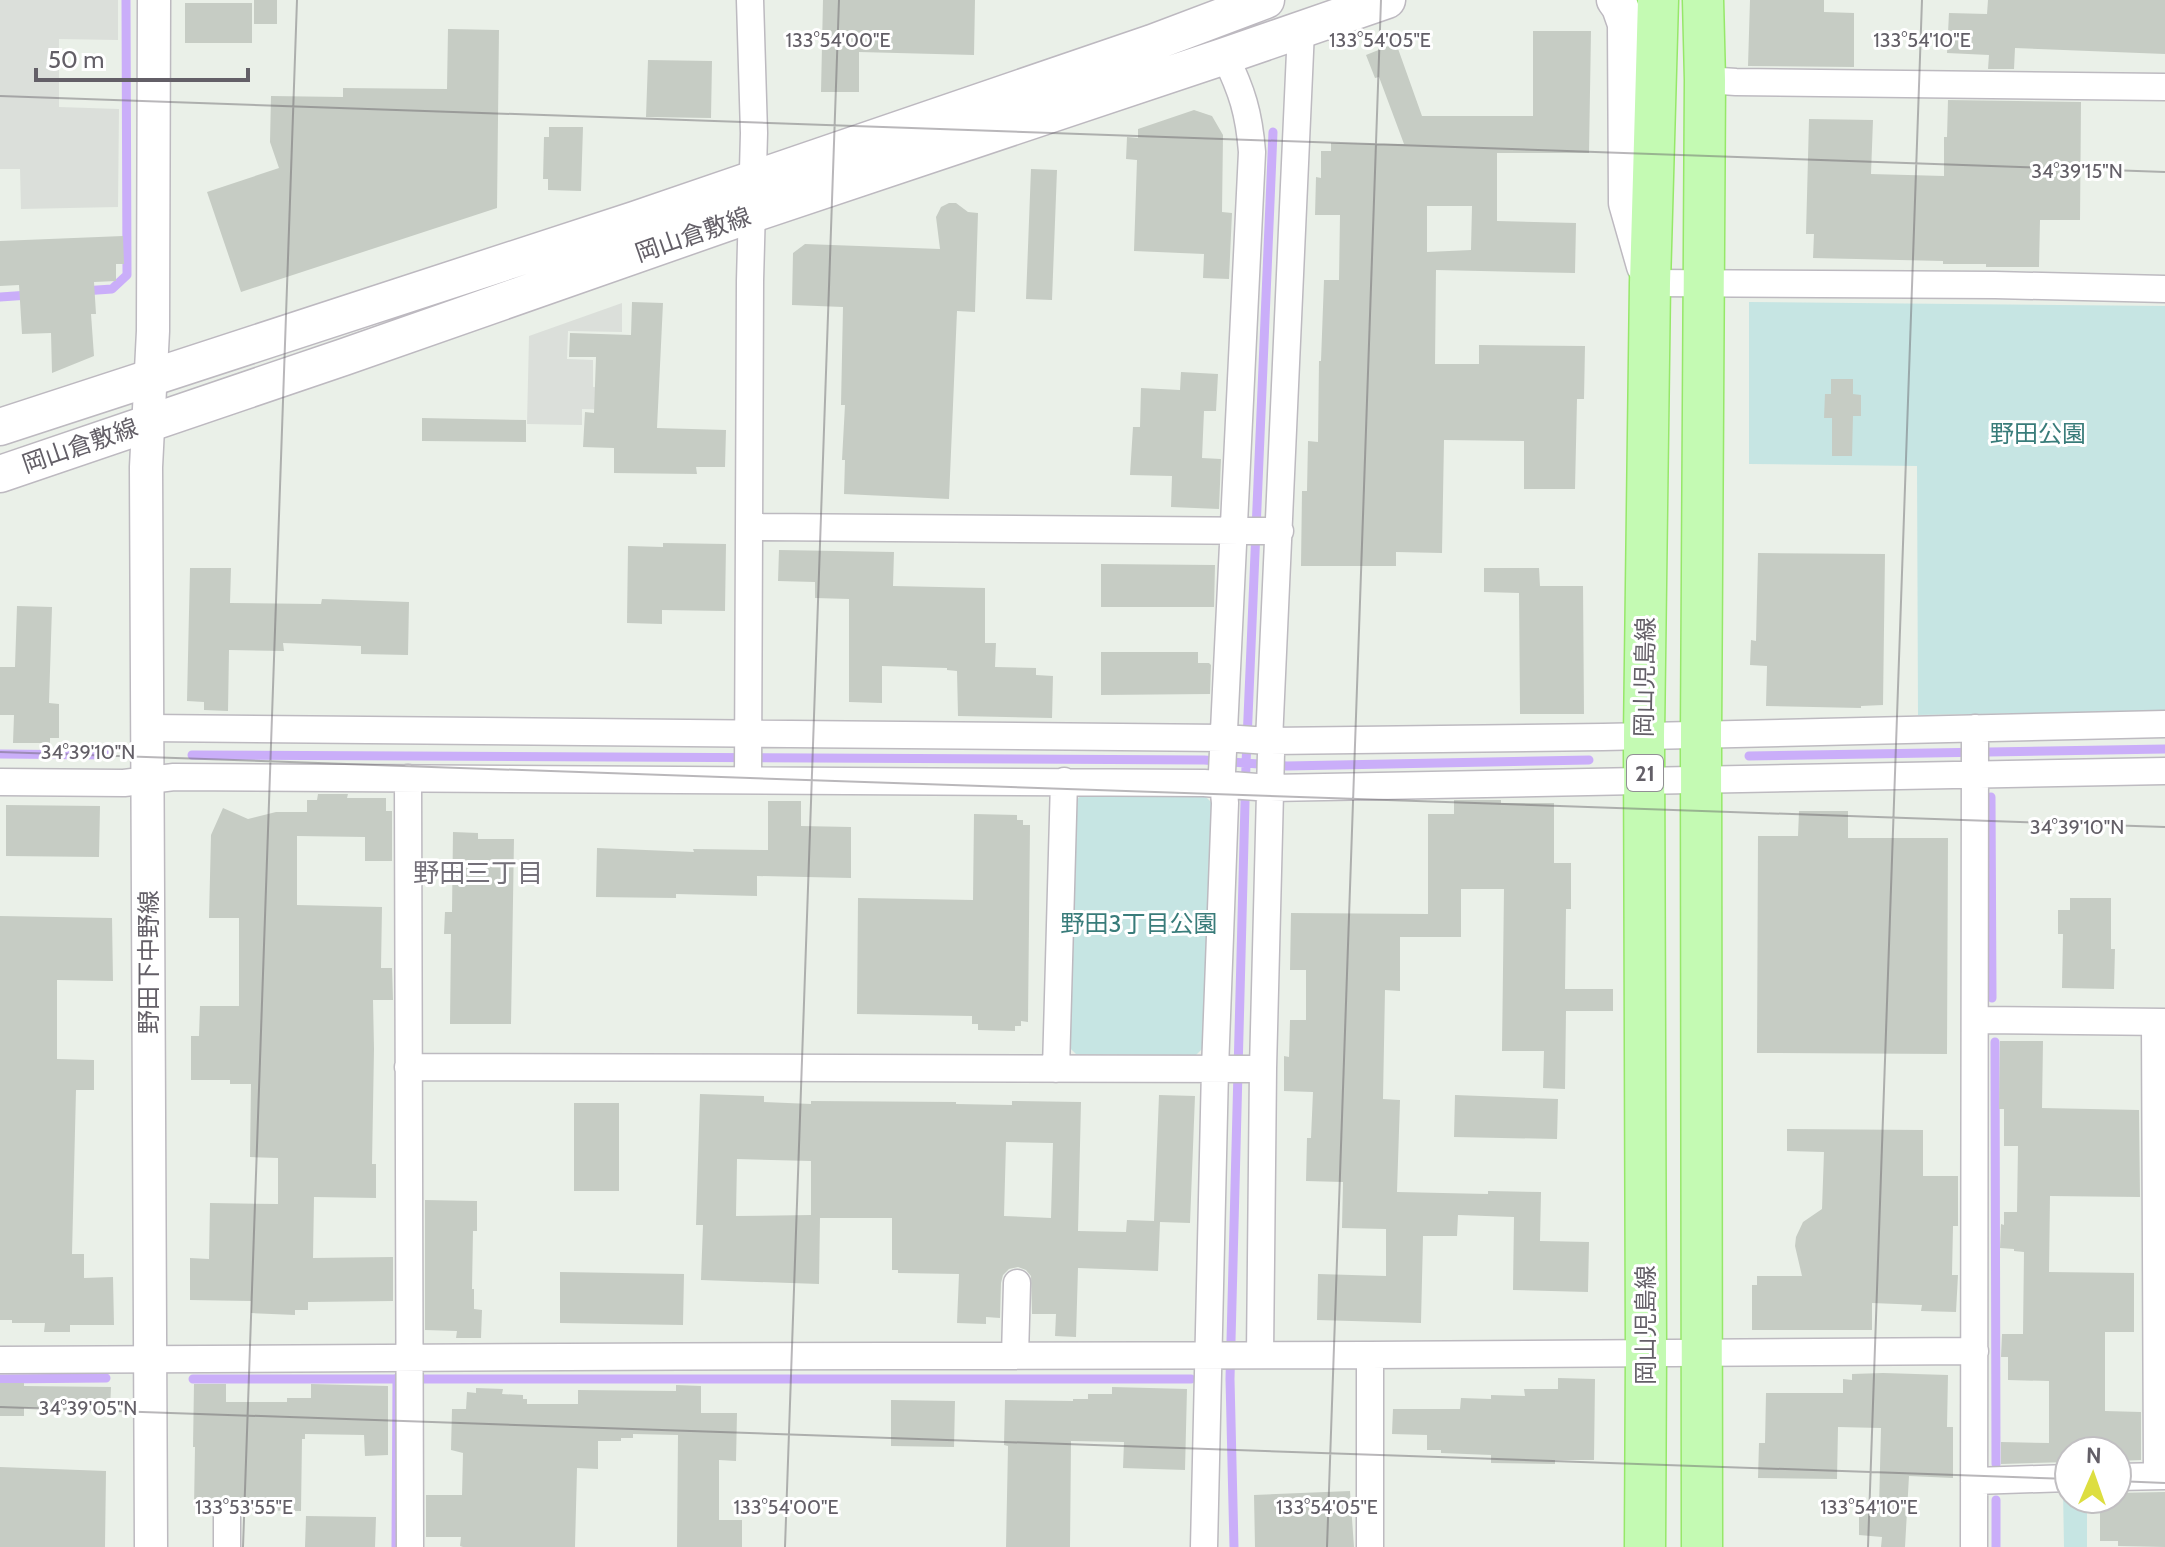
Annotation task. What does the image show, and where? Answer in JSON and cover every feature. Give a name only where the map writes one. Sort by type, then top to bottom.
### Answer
[{"type":"main road","name":"岡山倉敷線","points":[[0,427],[553,247],[1152,43],[1266,0]]},
{"type":"main road","name":"岡山倉敷線","points":[[0,474],[752,214],[1387,0]]},
{"type":"main road","points":[[1615,0],[1626,24],[1627,203],[1650,283]]},
{"type":"main road","name":"岡山児島線","points":[[1645,1547],[1644,736],[1650,283],[1658,0]]},
{"type":"main road","points":[[1702,1547],[1701,735],[1706,8]]},
{"type":"street","name":"野田下中野線","points":[[151,1547],[146,467],[153,331],[154,0]]},
{"type":"street","points":[[749,757],[750,281],[754,133],[750,0]]},
{"type":"street","points":[[1204,1547],[1232,1355],[1247,763],[1257,531],[1301,30]]},
{"type":"street","points":[[1225,56],[1244,98],[1252,152],[1257,531],[1247,763],[1225,803],[1238,1069],[1232,1355]]},
{"type":"street","points":[[1705,80],[2165,87]]},
{"type":"street","points":[[1650,283],[2165,289]]},
{"type":"street","points":[[750,527],[1257,531]]},
{"type":"street","points":[[0,782],[124,783],[174,777],[408,778],[749,757],[1247,763],[1645,782],[1702,780],[1975,752],[2165,724]]},
{"type":"street","points":[[148,728],[749,757],[1064,781],[1204,783],[1247,763],[1644,736],[1701,735],[1975,752],[2165,771]]},
{"type":"street","points":[[1974,1547],[1975,752]]},
{"type":"street","points":[[408,778],[410,1547]]},
{"type":"street","points":[[1056,1069],[1064,781]]},
{"type":"street","points":[[1976,1020],[2160,1022],[2161,1476],[2133,1477]]},
{"type":"street","points":[[408,1067],[1238,1069]]},
{"type":"street","points":[[1015,1356],[1017,1283]]},
{"type":"street","points":[[0,1360],[150,1359],[408,1370],[1015,1356],[1975,1351]]},
{"type":"street","points":[[1370,1355],[1370,1547]]},
{"type":"street","points":[[1974,1481],[2053,1479]]},
{"type":"street","points":[[227,1513],[227,1547]]},
{"type":"shaded area","points":[[0,0],[118,0],[118,40],[59,39],[59,107],[119,109],[118,207],[21,209],[20,169],[0,169]]},
{"type":"shaded area","points":[[622,303],[622,332],[568,331],[567,359],[593,360],[593,387],[623,388],[622,410],[582,409],[582,425],[527,424],[529,336]]},
{"type":"green space","name":"野田公園","points":[[1749,302],[2165,306],[2165,711],[1918,715],[1917,466],[1749,464]]},
{"type":"green space","name":"野田3丁目公園","points":[[1083,794],[1204,795],[1213,804],[1205,1046],[1196,1055],[1076,1054],[1066,1044],[1074,802]]},
{"type":"green space","points":[[2063,1515],[2087,1515],[2087,1547],[2064,1547]]},
{"type":"building","points":[[254,0],[277,0],[277,24],[254,24]]},
{"type":"building","points":[[823,0],[975,0],[974,55],[859,52],[859,92],[821,92]]},
{"type":"building","points":[[1750,0],[1824,0],[1824,12],[1854,13],[1854,67],[1748,66]]},
{"type":"building","points":[[1988,0],[2165,0],[2165,54],[2015,48],[2014,69],[1988,69],[1989,55],[1947,53],[1949,13],[1987,14]]},
{"type":"building","points":[[185,3],[252,3],[252,43],[185,43]]},
{"type":"building","points":[[448,29],[499,30],[497,208],[241,292],[207,192],[279,168],[270,142],[271,96],[343,97],[343,88],[447,89]]},
{"type":"building","points":[[1533,31],[1591,31],[1589,153],[1497,153],[1497,221],[1576,223],[1575,273],[1436,270],[1435,364],[1479,364],[1479,345],[1585,346],[1584,399],[1577,399],[1575,489],[1524,489],[1524,441],[1444,440],[1442,553],[1396,552],[1396,566],[1301,566],[1302,491],[1307,491],[1308,441],[1318,442],[1324,280],[1339,280],[1340,215],[1315,215],[1316,177],[1321,178],[1321,151],[1331,151],[1331,143],[1404,144],[1379,77],[1375,78],[1366,55],[1396,43],[1422,116],[1533,116]],"holes":[[[1427,206],[1472,206],[1471,250],[1427,252]]]},
{"type":"building","points":[[648,60],[712,61],[711,118],[646,117]]},
{"type":"building","points":[[1948,100],[2081,102],[2080,220],[2040,220],[2039,267],[1813,258],[1814,234],[1806,234],[1809,119],[1873,120],[1871,174],[1944,176]]},
{"type":"building","points":[[1194,110],[1212,116],[1223,135],[1222,212],[1232,213],[1229,279],[1203,278],[1204,254],[1134,251],[1137,160],[1126,159],[1127,137],[1138,138],[1138,129]]},
{"type":"building","points":[[549,127],[583,127],[581,191],[548,190],[548,179],[543,179],[544,137],[549,137]]},
{"type":"building","points":[[1031,169],[1057,170],[1052,300],[1026,299]]},
{"type":"building","points":[[949,203],[978,213],[975,312],[957,311],[949,499],[844,494],[845,405],[841,405],[843,307],[792,305],[793,253],[805,244],[940,249],[936,217],[941,207]]},
{"type":"building","points":[[123,236],[124,264],[116,264],[116,281],[94,282],[96,314],[91,314],[94,356],[52,373],[51,333],[22,334],[19,285],[0,286],[0,241]]},
{"type":"building","points":[[632,302],[663,303],[657,428],[726,430],[725,467],[696,467],[697,474],[614,473],[614,448],[583,447],[585,412],[594,413],[596,357],[569,357],[570,333],[631,335]]},
{"type":"building","points":[[1181,372],[1218,374],[1216,411],[1204,411],[1202,458],[1221,459],[1219,509],[1171,507],[1172,476],[1130,475],[1133,427],[1140,427],[1141,388],[1180,390]]},
{"type":"building","points":[[1831,379],[1853,379],[1853,394],[1861,395],[1861,416],[1853,416],[1852,456],[1832,456],[1832,418],[1824,418],[1825,394],[1831,394]]},
{"type":"building","points":[[422,418],[526,420],[526,442],[422,441]]},
{"type":"building","points":[[663,543],[726,544],[725,611],[662,610],[662,624],[627,623],[628,546],[663,547]]},
{"type":"building","points":[[779,550],[894,552],[893,586],[985,588],[985,643],[996,643],[995,667],[1036,668],[1036,675],[1053,676],[1052,718],[958,716],[957,671],[947,668],[882,666],[882,703],[849,702],[849,599],[815,598],[815,582],[778,581]]},
{"type":"building","points":[[1758,553],[1885,554],[1883,705],[1861,708],[1766,706],[1767,666],[1750,665],[1751,640],[1756,641]]},
{"type":"building","points":[[1101,564],[1215,565],[1214,607],[1101,607]]},
{"type":"building","points":[[190,568],[231,568],[230,603],[321,604],[322,599],[409,602],[408,655],[361,654],[361,646],[283,643],[284,651],[229,650],[228,711],[204,710],[204,702],[187,701]]},
{"type":"building","points":[[1484,568],[1539,568],[1540,586],[1583,586],[1584,714],[1520,714],[1519,593],[1484,592]]},
{"type":"building","points":[[17,606],[52,607],[49,703],[59,704],[59,738],[50,738],[50,743],[13,743],[14,715],[0,715],[0,667],[15,667]]},
{"type":"building","points":[[1101,652],[1198,652],[1198,663],[1211,665],[1210,694],[1101,695]]},
{"type":"building","points":[[318,794],[386,798],[386,811],[392,811],[392,861],[365,861],[365,837],[297,836],[297,905],[382,907],[381,968],[392,968],[393,1000],[373,1000],[372,1164],[376,1164],[376,1198],[314,1197],[313,1258],[393,1257],[393,1301],[308,1302],[308,1310],[295,1310],[295,1315],[251,1313],[251,1301],[190,1300],[190,1258],[209,1259],[210,1203],[278,1204],[278,1158],[250,1157],[251,1084],[230,1084],[230,1080],[191,1080],[191,1036],[199,1036],[200,1006],[239,1006],[239,918],[209,918],[211,835],[223,808],[248,819],[276,812],[307,812],[307,800],[317,800]]},
{"type":"building","points":[[1454,800],[1554,803],[1554,863],[1571,863],[1571,909],[1566,909],[1565,989],[1613,989],[1613,1011],[1566,1011],[1565,1089],[1543,1088],[1544,1051],[1502,1051],[1504,889],[1461,889],[1461,937],[1400,937],[1400,991],[1385,990],[1383,1099],[1400,1100],[1397,1192],[1541,1192],[1540,1241],[1589,1242],[1588,1292],[1513,1290],[1514,1217],[1458,1215],[1457,1236],[1423,1236],[1421,1323],[1317,1320],[1318,1274],[1386,1276],[1386,1229],[1342,1228],[1343,1182],[1306,1181],[1313,1092],[1284,1091],[1284,1056],[1289,1057],[1290,1020],[1306,1020],[1306,970],[1290,970],[1291,913],[1428,914],[1428,814],[1454,814]]},
{"type":"building","points":[[768,801],[801,801],[801,826],[851,827],[851,878],[757,876],[757,896],[676,894],[676,898],[596,897],[597,848],[694,852],[693,849],[768,850]]},
{"type":"building","points":[[6,805],[100,806],[99,857],[6,856]]},
{"type":"building","points":[[1799,811],[1848,811],[1848,838],[1948,838],[1947,1054],[1757,1053],[1758,836],[1798,836]]},
{"type":"building","points":[[974,814],[1017,815],[1017,820],[1023,820],[1023,825],[1030,825],[1028,1022],[1021,1021],[1021,1026],[1015,1026],[1015,1031],[978,1030],[978,1024],[972,1024],[972,1016],[857,1014],[858,898],[973,900]]},
{"type":"building","points":[[453,832],[478,833],[478,839],[514,839],[511,1024],[450,1024],[451,934],[444,934],[445,912],[452,912]]},
{"type":"building","points":[[2070,898],[2111,898],[2114,989],[2062,988],[2063,934],[2058,934],[2058,910],[2070,910]]},
{"type":"building","points":[[0,916],[112,918],[113,981],[57,980],[57,1059],[94,1060],[94,1090],[76,1090],[72,1254],[84,1254],[84,1278],[113,1277],[114,1325],[70,1325],[70,1332],[44,1332],[45,1323],[0,1320]]},
{"type":"building","points":[[2000,1041],[2043,1041],[2042,1108],[2139,1110],[2140,1197],[2050,1196],[2049,1272],[2134,1273],[2134,1332],[2105,1332],[2105,1411],[2141,1412],[2141,1460],[2133,1460],[2133,1435],[2053,1435],[2053,1462],[2001,1464],[2001,1442],[2049,1443],[2049,1381],[2008,1380],[2008,1357],[2001,1357],[2002,1334],[2023,1334],[2024,1252],[2000,1248],[2004,1212],[2017,1212],[2018,1146],[2004,1146],[2004,1109],[1999,1109]]},
{"type":"building","points":[[700,1094],[764,1096],[764,1102],[811,1104],[811,1101],[1012,1105],[1012,1101],[1081,1102],[1078,1231],[1126,1232],[1127,1220],[1154,1221],[1159,1095],[1195,1096],[1190,1223],[1160,1222],[1158,1271],[1078,1268],[1076,1337],[1055,1336],[1056,1314],[1032,1314],[1031,1276],[1018,1267],[1009,1269],[1003,1275],[1000,1318],[986,1317],[986,1324],[957,1323],[959,1274],[898,1273],[898,1270],[892,1270],[892,1218],[820,1218],[819,1284],[701,1280],[703,1225],[696,1225]],"holes":[[[1006,1142],[1053,1143],[1051,1218],[1004,1216]],[[737,1159],[811,1161],[811,1215],[736,1216]]]},
{"type":"building","points":[[1455,1095],[1558,1099],[1557,1139],[1454,1137]]},
{"type":"building","points":[[574,1103],[619,1103],[619,1191],[574,1191]]},
{"type":"building","points":[[1787,1129],[1923,1130],[1923,1176],[1958,1176],[1958,1226],[1953,1226],[1952,1275],[1958,1275],[1956,1312],[1921,1311],[1922,1305],[1872,1303],[1872,1330],[1752,1330],[1752,1285],[1757,1285],[1757,1276],[1802,1276],[1796,1237],[1803,1222],[1822,1209],[1824,1152],[1787,1151]]},
{"type":"building","points":[[425,1200],[477,1201],[472,1289],[474,1309],[482,1310],[481,1338],[456,1338],[457,1331],[425,1330]]},
{"type":"building","points":[[560,1272],[684,1274],[683,1325],[560,1323]]},
{"type":"building","points":[[1852,1374],[1948,1375],[1947,1427],[1953,1427],[1953,1478],[1909,1476],[1905,1547],[1881,1547],[1882,1537],[1859,1535],[1859,1509],[1879,1508],[1881,1428],[1838,1427],[1837,1479],[1758,1478],[1759,1443],[1765,1443],[1766,1393],[1843,1393],[1843,1379],[1852,1380]]},
{"type":"building","points":[[1558,1378],[1595,1379],[1594,1460],[1555,1460],[1555,1464],[1491,1463],[1491,1455],[1427,1450],[1427,1435],[1392,1434],[1393,1409],[1460,1409],[1461,1398],[1525,1396],[1524,1389],[1558,1389]]},
{"type":"building","points":[[0,1383],[111,1387],[110,1409],[24,1408],[24,1416],[0,1416]]},
{"type":"building","points":[[194,1384],[226,1384],[226,1402],[287,1402],[287,1398],[311,1398],[311,1384],[388,1386],[388,1455],[365,1456],[364,1435],[305,1434],[305,1439],[302,1439],[301,1511],[242,1510],[236,1500],[228,1497],[218,1500],[212,1510],[199,1510],[199,1507],[194,1507]]},
{"type":"building","points":[[676,1385],[701,1386],[701,1413],[737,1413],[736,1461],[719,1460],[719,1520],[742,1520],[742,1547],[677,1547],[678,1435],[633,1434],[633,1438],[621,1438],[621,1441],[598,1441],[598,1469],[577,1468],[575,1547],[463,1547],[460,1546],[461,1537],[426,1537],[426,1495],[462,1495],[463,1453],[451,1450],[452,1409],[466,1409],[467,1392],[476,1393],[476,1388],[503,1389],[502,1394],[523,1395],[527,1404],[578,1404],[578,1390],[676,1391]]},
{"type":"building","points":[[1112,1387],[1187,1389],[1185,1470],[1123,1468],[1124,1442],[1071,1441],[1070,1547],[1006,1547],[1008,1446],[1004,1445],[1005,1400],[1073,1401],[1088,1399],[1088,1394],[1112,1394]]},
{"type":"building","points":[[891,1400],[955,1401],[954,1447],[891,1446]]},
{"type":"building","points":[[0,1467],[106,1471],[105,1547],[0,1547]]},
{"type":"building","points":[[1350,1491],[1354,1547],[1255,1547],[1254,1495]]},
{"type":"building","points":[[2165,1492],[2165,1547],[2118,1546],[2118,1541],[2100,1541],[2100,1515],[2133,1515],[2133,1493]]},
{"type":"building","points":[[306,1516],[376,1517],[375,1547],[305,1547]]},
{"type":"waterway","points":[[83,291],[112,289],[127,275],[126,0]]},
{"type":"waterway","points":[[1234,1547],[1230,1379],[1246,764],[1273,132]]},
{"type":"waterway","points":[[0,297],[29,295]]},
{"type":"waterway","points":[[1749,756],[2165,749]]},
{"type":"waterway","points":[[0,754],[111,755]]},
{"type":"waterway","points":[[192,755],[1204,760],[1287,766],[1589,760]]},
{"type":"waterway","points":[[1991,797],[1992,998]]},
{"type":"waterway","points":[[1995,1042],[1996,1464]]},
{"type":"waterway","points":[[0,1379],[106,1378]]},
{"type":"waterway","points":[[396,1547],[397,1378]]},
{"type":"waterway","points":[[193,1379],[1191,1379]]},
{"type":"waterway","points":[[1996,1500],[1996,1547]]},
{"type":"district","name":"野田三丁目","points":[[478,873]]}]
